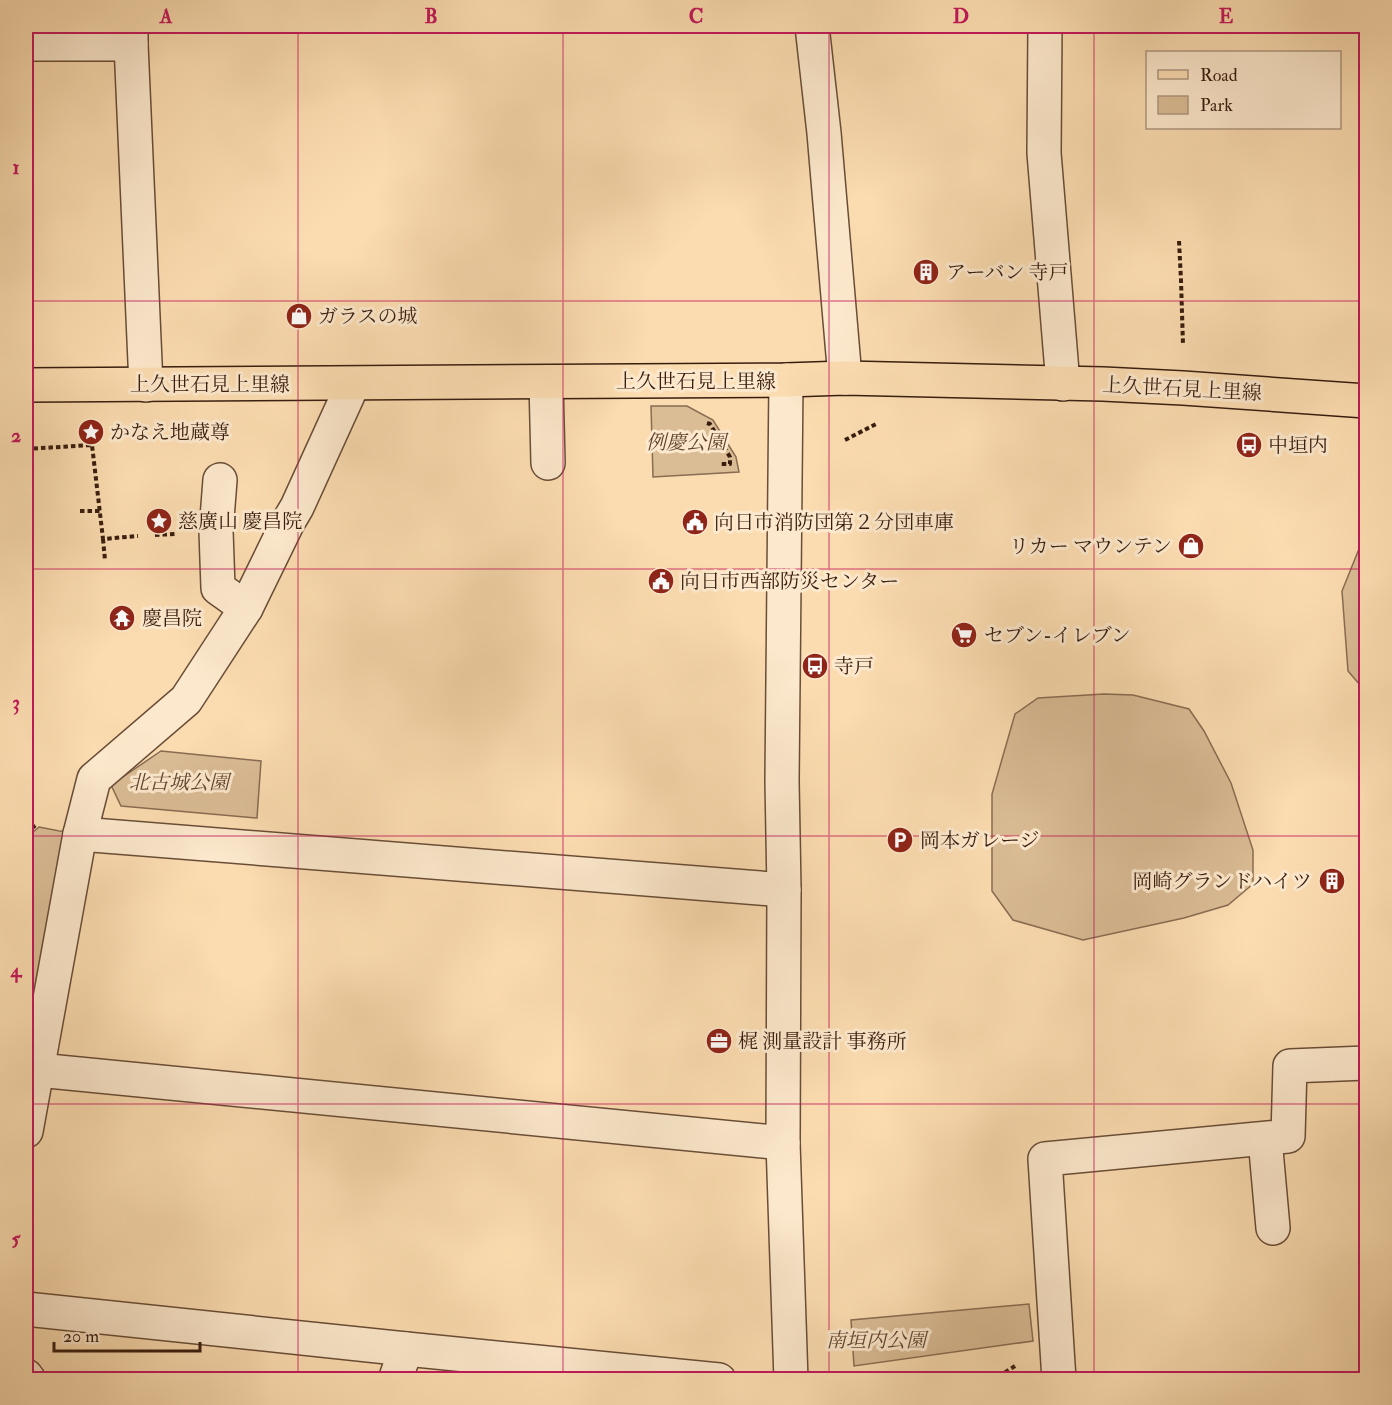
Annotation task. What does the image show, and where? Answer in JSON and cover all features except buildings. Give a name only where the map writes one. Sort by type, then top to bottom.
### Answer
[{"type":"main road","name":"上久世石見上里線","points":[[26,385],[786,381],[845,378],[1103,384],[1366,401]]},
{"type":"street","points":[[812,26],[824,133],[845,378]]},
{"type":"street","points":[[1045,26],[1044,153],[1063,384]]},
{"type":"street","points":[[26,44],[131,35],[146,385]]},
{"type":"street","points":[[786,381],[782,782],[783,1143],[791,1380]]},
{"type":"street","points":[[546,382],[548,463]]},
{"type":"street","points":[[26,1131],[80,834],[94,779],[186,700],[246,608],[297,507],[352,384]]},
{"type":"street","points":[[220,480],[216,531],[218,588],[246,608]]},
{"type":"street","points":[[80,834],[784,890]]},
{"type":"street","points":[[1273,1228],[1276,1138],[1290,1066],[1366,1063]]},
{"type":"street","points":[[38,1070],[783,1143]]},
{"type":"street","points":[[1059,1380],[1045,1159],[1276,1138]]},
{"type":"street","points":[[26,1309],[719,1380]]},
{"type":"street","points":[[395,1380],[406,1349]]},
{"type":"street","points":[[26,1376],[29,1380]]},
{"type":"path","points":[[1179,241],[1184,388]]},
{"type":"path","points":[[700,418],[710,424],[730,457],[730,464],[718,464]]},
{"type":"path","points":[[845,440],[884,420]]},
{"type":"path","points":[[26,449],[92,445],[105,560]]},
{"type":"path","points":[[80,511],[100,511]]},
{"type":"path","points":[[155,535],[163,535]]},
{"type":"path","points":[[104,539],[138,536]]},
{"type":"path","points":[[946,1380],[962,1375],[978,1380]]},
{"type":"path","points":[[894,1380],[911,1378],[914,1380]]},
{"type":"green space","name":"例慶公園","points":[[651,406],[687,406],[713,420],[736,457],[739,472],[653,477]]},
{"type":"green space","points":[[1366,519],[1366,692],[1348,671],[1342,591],[1365,534]]},
{"type":"green space","points":[[1104,694],[1133,695],[1189,709],[1204,731],[1231,783],[1253,850],[1253,884],[1228,905],[1184,918],[1083,940],[1013,920],[992,891],[992,794],[1015,714],[1038,698]]},
{"type":"green space","name":"北古城公園","points":[[161,751],[261,761],[257,818],[121,806],[111,785]]},
{"type":"green space","points":[[39,827],[65,832],[26,1044],[26,838]]},
{"type":"green space","name":"南垣内公園","points":[[1029,1304],[1033,1341],[854,1366],[851,1320]]},
{"type":"place","name":"アーバン 寺戸","points":[[926,272]]},
{"type":"place","name":"ガラスの城","points":[[299,316]]},
{"type":"place","name":"かなえ地蔵尊","points":[[91,432]]},
{"type":"place","name":"中垣内","points":[[1249,445]]},
{"type":"place","name":"慈廣山 慶昌院","points":[[159,521]]},
{"type":"place","name":"向日市消防団第２分団車庫","points":[[695,522]]},
{"type":"place","name":"リカー マウンテン","points":[[1191,546]]},
{"type":"place","name":"向日市西部防災センター","points":[[661,581]]},
{"type":"place","name":"慶昌院","points":[[122,618]]},
{"type":"place","name":"セブン-イレブン","points":[[964,635]]},
{"type":"place","name":"寺戸","points":[[815,666]]},
{"type":"place","name":"岡本ガレージ","points":[[900,840]]},
{"type":"place","name":"岡崎グランドハイツ","points":[[1332,881]]},
{"type":"place","name":"梶 測量設計 事務所","points":[[719,1041]]}]
